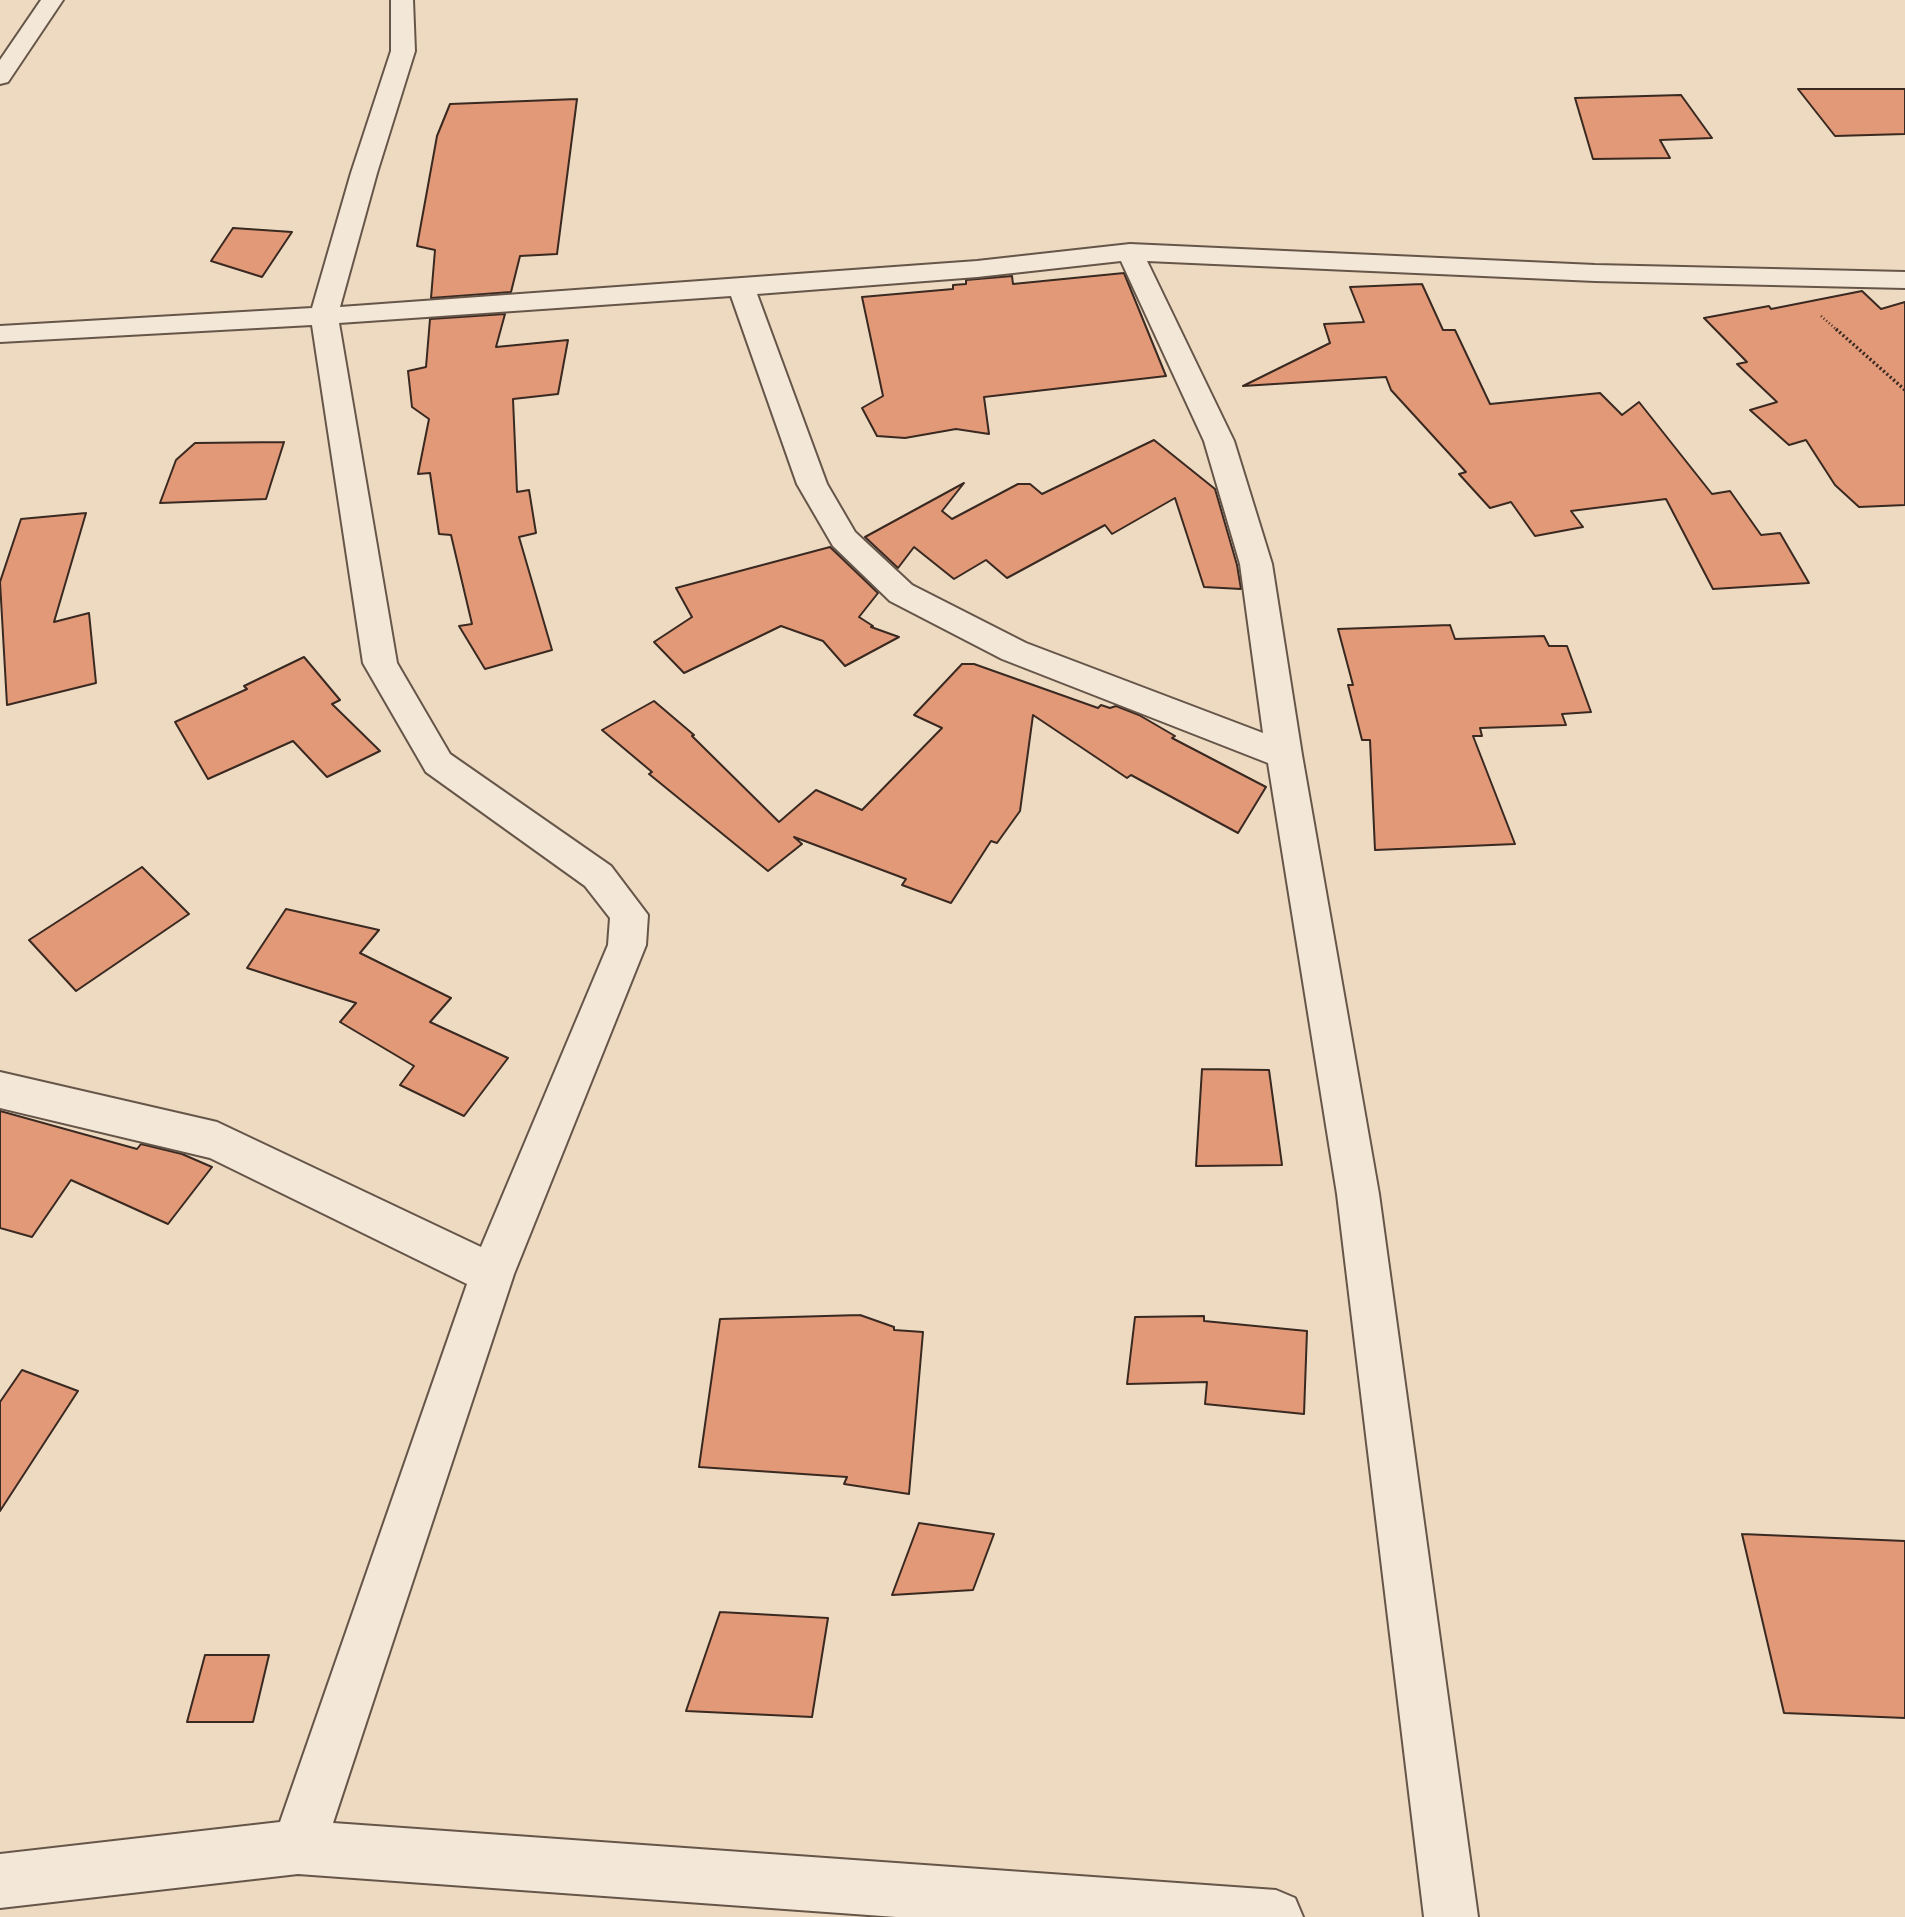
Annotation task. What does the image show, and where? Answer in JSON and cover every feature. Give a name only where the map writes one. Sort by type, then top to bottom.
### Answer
[{"type":"street","points":[[0,78],[52,0]]},
{"type":"street","points":[[298,1847],[492,1274],[627,945],[629,915],[598,876],[438,763],[380,663],[324,316],[402,51],[402,0]]},
{"type":"street","points":[[0,334],[324,316],[741,287],[977,269],[1130,252],[1374,265],[1905,280]]},
{"type":"street","points":[[1130,252],[1219,441],[1256,565],[1284,755],[1358,1194],[1451,1917]]},
{"type":"street","points":[[741,287],[812,484],[844,539],[901,593],[1014,651],[1284,755]]},
{"type":"street","points":[[0,1090],[216,1142],[492,1274]]},
{"type":"street","points":[[0,1881],[298,1847],[1276,1917]]},
{"type":"path","points":[[1778,278],[1905,390]]},
{"type":"building","points":[[1798,89],[1905,89],[1905,134],[1835,136]]},
{"type":"building","points":[[1681,95],[1712,138],[1660,140],[1670,158],[1593,159],[1575,98]]},
{"type":"building","points":[[577,99],[557,254],[520,256],[511,292],[431,298],[435,250],[417,246],[437,136],[450,104]]},
{"type":"building","points":[[233,228],[292,232],[262,277],[211,261]]},
{"type":"building","points":[[1124,273],[1166,376],[984,397],[989,434],[956,429],[905,438],[877,436],[862,408],[883,396],[862,297],[953,289],[953,285],[966,284],[966,280],[1012,276],[1013,284]]},
{"type":"building","points":[[1422,284],[1443,330],[1455,330],[1490,404],[1600,393],[1622,415],[1639,402],[1712,494],[1730,491],[1761,535],[1780,533],[1809,583],[1713,589],[1666,499],[1571,511],[1583,527],[1535,536],[1511,502],[1490,508],[1459,474],[1466,472],[1391,390],[1386,377],[1243,386],[1330,343],[1324,324],[1364,322],[1350,287]]},
{"type":"building","points":[[1862,291],[1881,309],[1905,302],[1905,505],[1859,507],[1835,485],[1806,440],[1789,445],[1750,410],[1777,402],[1737,364],[1747,362],[1704,318],[1769,306],[1771,309]]},
{"type":"building","points":[[505,314],[496,347],[568,340],[558,394],[513,399],[517,492],[529,490],[536,533],[519,537],[552,650],[485,669],[459,626],[472,624],[451,535],[439,534],[430,473],[418,474],[429,419],[412,407],[408,371],[426,367],[430,319]]},
{"type":"building","points":[[1154,440],[1215,489],[1237,565],[1241,589],[1204,587],[1175,498],[1112,534],[1105,525],[1007,578],[986,560],[954,579],[914,547],[898,568],[865,537],[964,483],[942,511],[952,519],[1018,484],[1030,484],[1042,494]]},
{"type":"building","points":[[284,442],[266,499],[160,503],[176,460],[195,443]]},
{"type":"building","points":[[86,513],[54,622],[89,613],[96,683],[7,705],[0,582],[21,519]]},
{"type":"building","points":[[830,547],[878,593],[859,617],[873,626],[871,627],[899,637],[845,666],[823,641],[781,626],[684,673],[654,642],[692,617],[676,588]]},
{"type":"building","points":[[1450,625],[1455,639],[1544,636],[1549,646],[1567,646],[1591,712],[1562,714],[1566,725],[1480,728],[1482,736],[1473,736],[1515,844],[1375,850],[1370,740],[1362,740],[1348,685],[1353,685],[1338,629]]},
{"type":"building","points":[[304,657],[340,700],[332,704],[380,751],[327,777],[293,741],[208,779],[175,722],[247,689],[244,686]]},
{"type":"building","points":[[962,664],[974,664],[1098,708],[1101,705],[1110,708],[1116,706],[1139,715],[1175,736],[1172,738],[1266,787],[1238,833],[1131,775],[1127,778],[1033,715],[1020,811],[997,843],[991,841],[951,903],[902,885],[906,879],[794,837],[802,844],[768,871],[649,774],[652,772],[602,730],[654,701],[694,735],[692,736],[779,822],[816,790],[862,810],[942,728],[914,715]]},
{"type":"building","points":[[142,867],[189,914],[76,991],[29,940]]},
{"type":"building","points":[[286,909],[379,930],[360,953],[451,998],[430,1022],[508,1058],[464,1116],[400,1085],[414,1066],[340,1022],[356,1003],[247,968]]},
{"type":"building","points":[[1202,1069],[1269,1070],[1282,1165],[1196,1166]]},
{"type":"building","points":[[0,1111],[137,1149],[141,1144],[182,1154],[212,1167],[168,1224],[71,1180],[32,1237],[0,1228]]},
{"type":"building","points":[[860,1315],[894,1327],[894,1330],[923,1332],[909,1494],[844,1484],[847,1477],[699,1467],[720,1319]]},
{"type":"building","points":[[1204,1316],[1204,1321],[1307,1331],[1304,1414],[1205,1404],[1207,1382],[1127,1384],[1135,1317]]},
{"type":"building","points":[[22,1370],[78,1391],[0,1511],[0,1402]]},
{"type":"building","points":[[919,1523],[994,1534],[973,1590],[892,1595]]},
{"type":"building","points":[[1742,1534],[1905,1541],[1905,1718],[1784,1713]]},
{"type":"building","points":[[720,1612],[828,1618],[812,1717],[686,1711]]},
{"type":"building","points":[[205,1655],[269,1655],[253,1722],[187,1722]]}]
